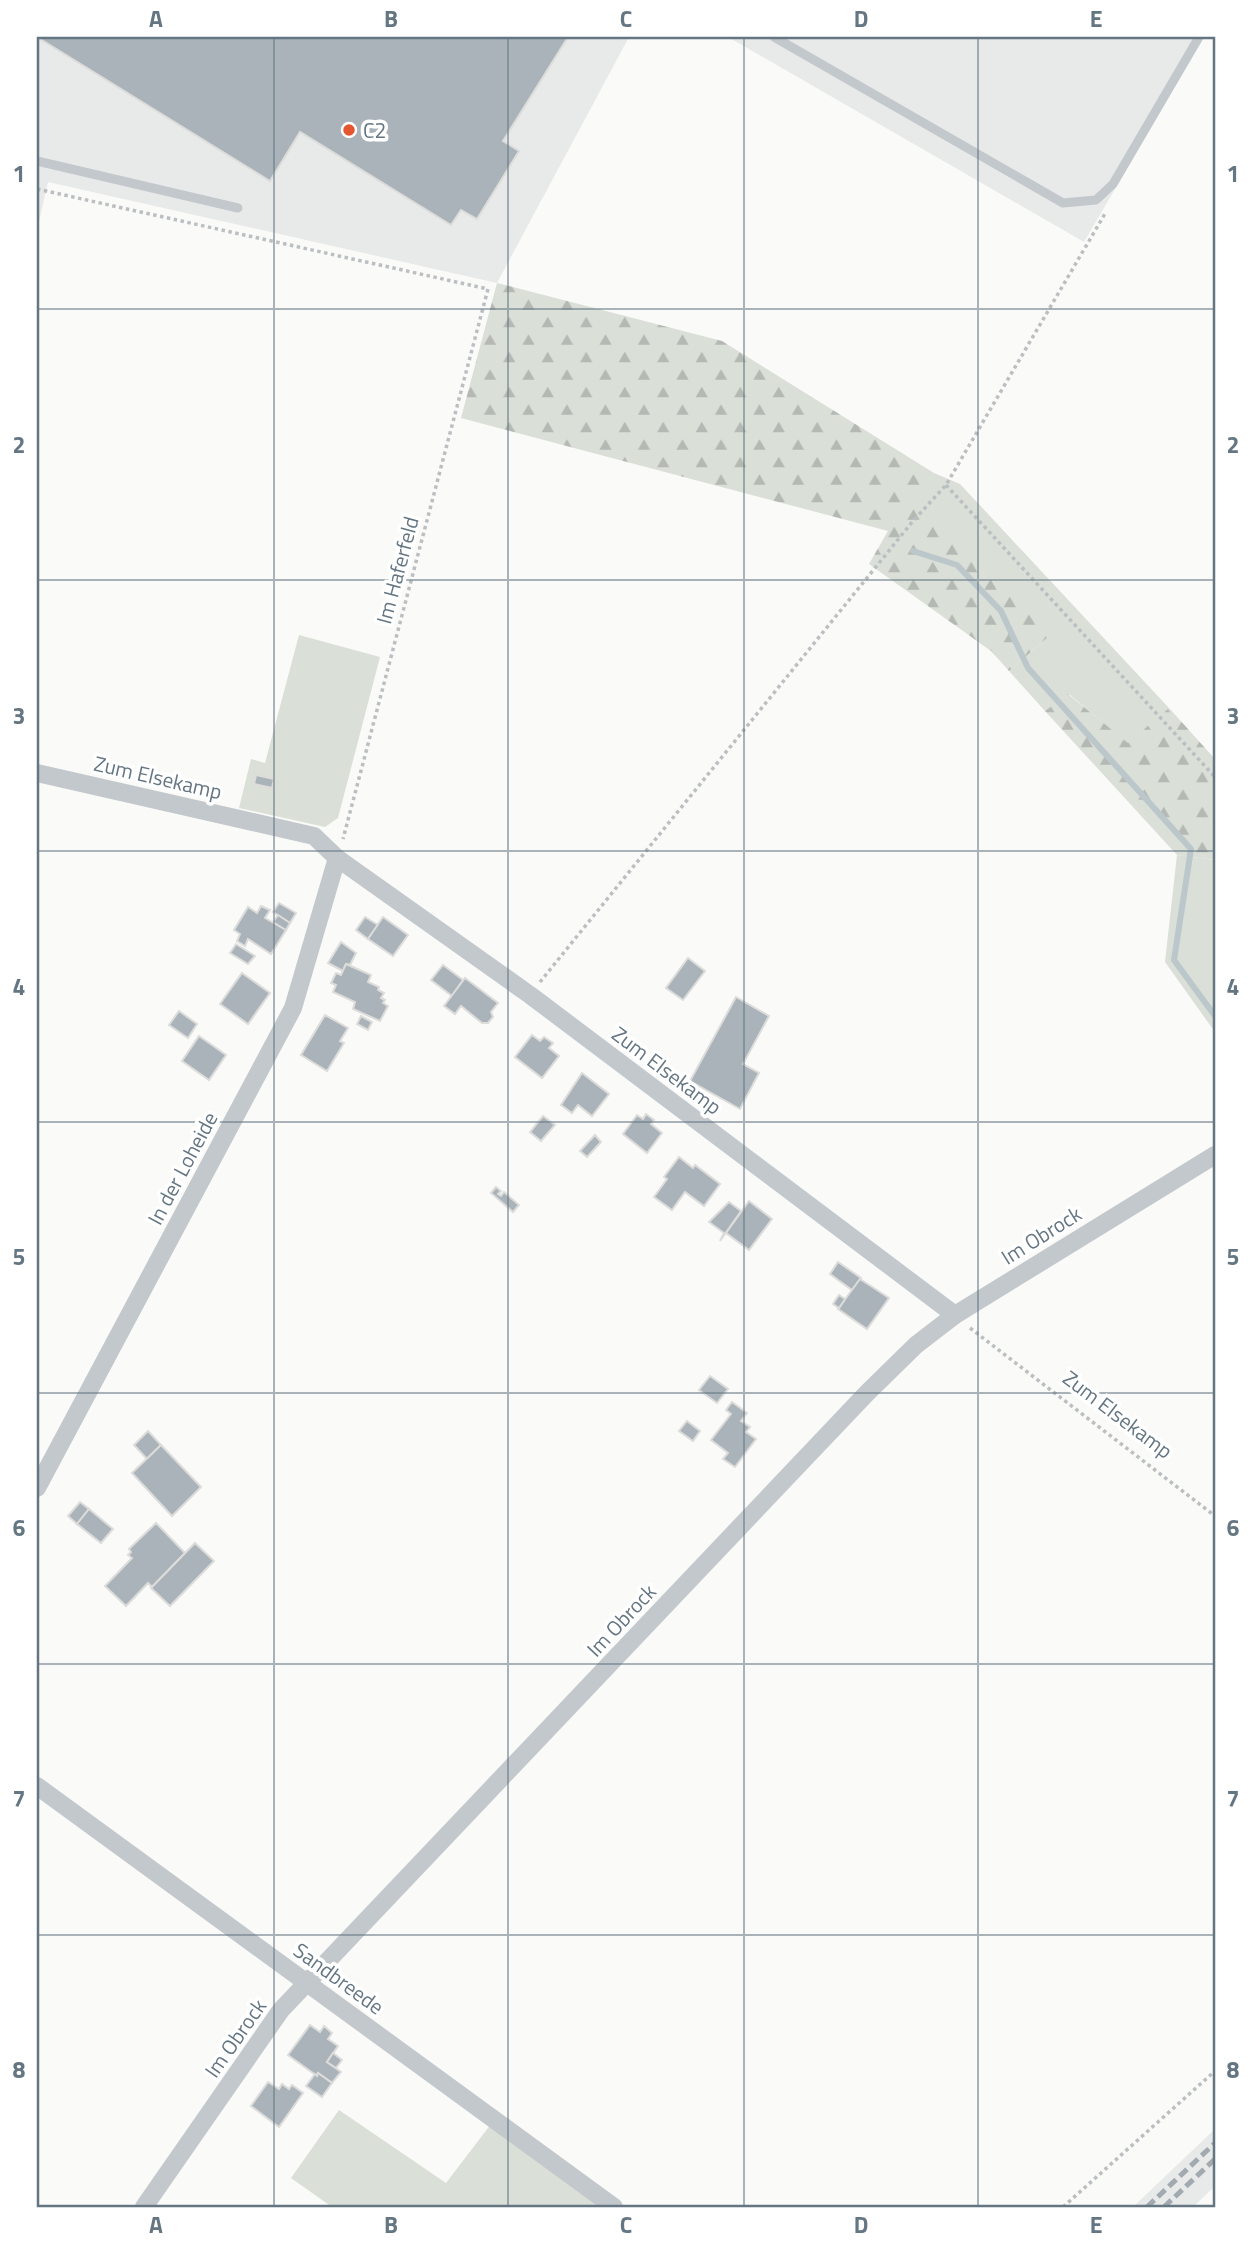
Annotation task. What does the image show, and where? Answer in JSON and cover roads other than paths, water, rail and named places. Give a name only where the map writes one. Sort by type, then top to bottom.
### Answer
[{"type":"street","name":"Zum Elsekamp","points":[[37,773],[314,836],[338,858],[530,995],[955,1315]]},
{"type":"street","name":"In der Loheide","points":[[37,1488],[293,1008],[338,858]]},
{"type":"street","name":"Im Obrock","points":[[144,2207],[281,2010],[916,1345],[955,1315],[1215,1155]]},
{"type":"street","name":"Sandbreede","points":[[37,1786],[614,2207]]},
{"type":"lane","points":[[774,37],[1063,202],[1096,201],[1113,184],[1199,37]]},
{"type":"lane","points":[[37,161],[238,208]]},
{"type":"waterway","points":[[913,551],[957,565],[1001,611],[1028,668],[1191,849],[1174,960],[1215,1016]]},
{"type":"railway","points":[[1147,2207],[1215,2143]]},
{"type":"railway","points":[[1164,2207],[1215,2159]]},
{"type":"place","name":"C2","points":[[349,130]]}]
